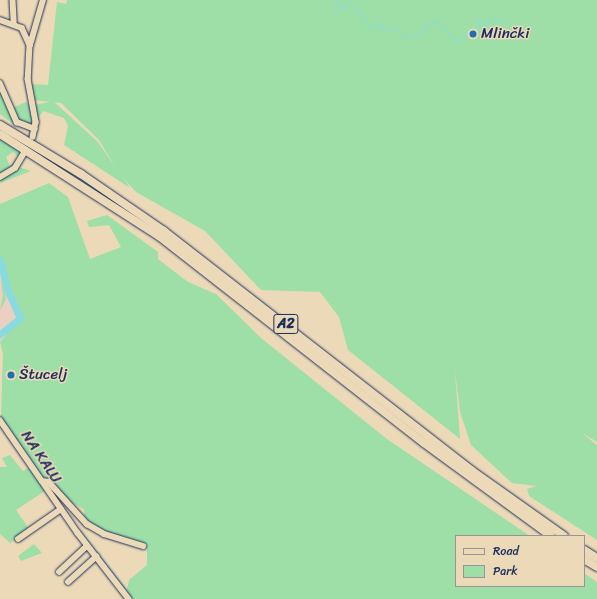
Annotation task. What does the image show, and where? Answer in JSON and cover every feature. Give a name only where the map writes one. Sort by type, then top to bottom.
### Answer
[{"type":"highway","name":"A2","points":[[0,125],[80,174],[170,236],[431,439],[563,535]]},
{"type":"highway","name":"A2","points":[[0,134],[119,208],[172,245],[424,443],[550,535]]},
{"type":"highway","points":[[585,551],[597,558]]},
{"type":"highway","points":[[585,560],[597,567]]},
{"type":"street","points":[[13,0],[14,22]]},
{"type":"street","points":[[33,137],[35,129],[28,79],[30,46],[43,0]]},
{"type":"street","points":[[0,20],[14,22],[25,31],[30,46]]},
{"type":"street","points":[[0,83],[17,122],[35,129]]},
{"type":"street","points":[[0,177],[15,168],[24,153]]},
{"type":"street","name":"NA KALU","points":[[0,420],[87,546],[129,599]]},
{"type":"street","points":[[42,480],[49,482],[86,524],[104,534],[143,546]]},
{"type":"street","points":[[18,540],[61,509]]},
{"type":"street","points":[[59,572],[87,546]]},
{"type":"street","points":[[68,582],[96,557]]},
{"type":"shaded area","points":[[0,261],[7,289],[20,318],[0,342]]},
{"type":"green space","points":[[67,0],[597,0],[597,442],[582,433],[597,445],[597,540],[529,496],[527,489],[536,486],[512,483],[471,445],[460,412],[455,371],[460,439],[348,350],[339,317],[320,292],[261,290],[205,231],[136,192],[120,175],[99,140],[61,103],[34,100],[31,84],[48,85],[57,2],[66,4]]},
{"type":"green space","points":[[0,88],[12,120],[13,124],[0,114]]},
{"type":"green space","points":[[53,101],[98,142],[130,188],[64,145],[68,126],[64,118],[43,111],[37,120],[35,105]]},
{"type":"green space","points":[[26,102],[31,106],[33,125],[17,119],[12,108]]},
{"type":"green space","points":[[0,139],[23,152],[9,170],[0,175]],"holes":[[[13,152],[19,157],[10,166],[6,157]]]},
{"type":"green space","points":[[19,167],[31,171],[0,183],[0,179]]},
{"type":"green space","points":[[49,183],[68,197],[90,259],[121,247],[109,225],[89,227],[87,221],[107,215],[158,252],[158,259],[188,282],[216,294],[261,338],[387,439],[529,535],[455,535],[455,587],[585,587],[585,574],[597,582],[597,599],[132,599],[127,589],[129,580],[147,565],[147,544],[120,540],[84,520],[84,509],[70,502],[40,473],[1,417],[3,354],[0,342],[20,318],[7,289],[0,261],[0,204]]},
{"type":"green space","points":[[0,270],[6,299],[0,310],[3,296]]},
{"type":"green space","points":[[10,455],[23,471],[30,467],[45,491],[16,510],[30,530],[10,543],[0,534],[0,467],[7,467],[2,458]]},
{"type":"green space","points":[[34,544],[42,553],[21,561],[18,556]]},
{"type":"waterway","points":[[335,0],[344,7],[349,2],[354,5],[369,26],[374,27],[378,22],[383,31],[393,27],[404,37],[421,34],[423,28],[435,21],[449,32],[455,42],[467,34],[473,37],[479,26],[478,20],[486,26],[486,22],[495,19],[507,21]]},
{"type":"waterway","points":[[332,13],[344,7]]},
{"type":"waterway","points":[[0,260],[7,289],[20,318],[0,334]]},
{"type":"waterway","points":[[80,531],[133,599]]},
{"type":"place","name":"Mlinčki","points":[[473,34]]},
{"type":"place","name":"Štucelj","points":[[11,375]]}]
